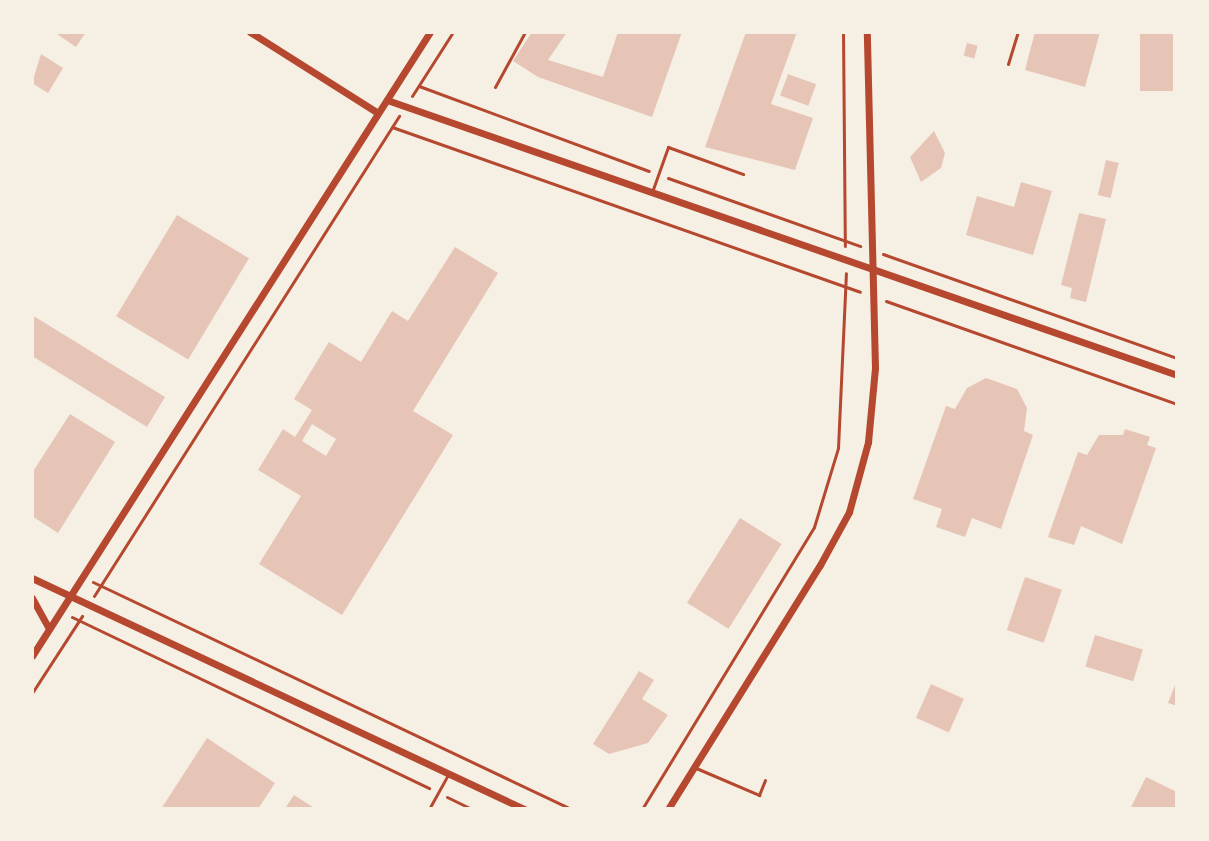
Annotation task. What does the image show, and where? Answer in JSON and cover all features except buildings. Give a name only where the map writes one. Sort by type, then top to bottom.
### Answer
[{"type":"street","points":[[250,32],[378,113]]},
{"type":"street","points":[[32,656],[430,32]]},
{"type":"street","points":[[668,809],[849,512],[868,442],[874,297],[867,32]]},
{"type":"street","points":[[387,100],[873,266],[1177,375]]},
{"type":"street","points":[[32,578],[91,601],[524,809]]},
{"type":"street","points":[[32,598],[49,629]]},
{"type":"lane","points":[[1008,64],[1018,32]]},
{"type":"lane","points":[[652,192],[668,147],[743,174]]},
{"type":"lane","points":[[693,767],[759,795],[765,780]]},
{"type":"lane","points":[[429,809],[448,775]]},
{"type":"path","points":[[32,693],[453,32]]},
{"type":"path","points":[[495,87],[525,32]]},
{"type":"path","points":[[642,809],[814,527],[838,448],[846,287],[843,32]]},
{"type":"path","points":[[419,86],[658,175],[1177,358]]},
{"type":"path","points":[[392,127],[1177,404]]},
{"type":"path","points":[[82,577],[571,809]]},
{"type":"path","points":[[60,611],[472,809]]}]
